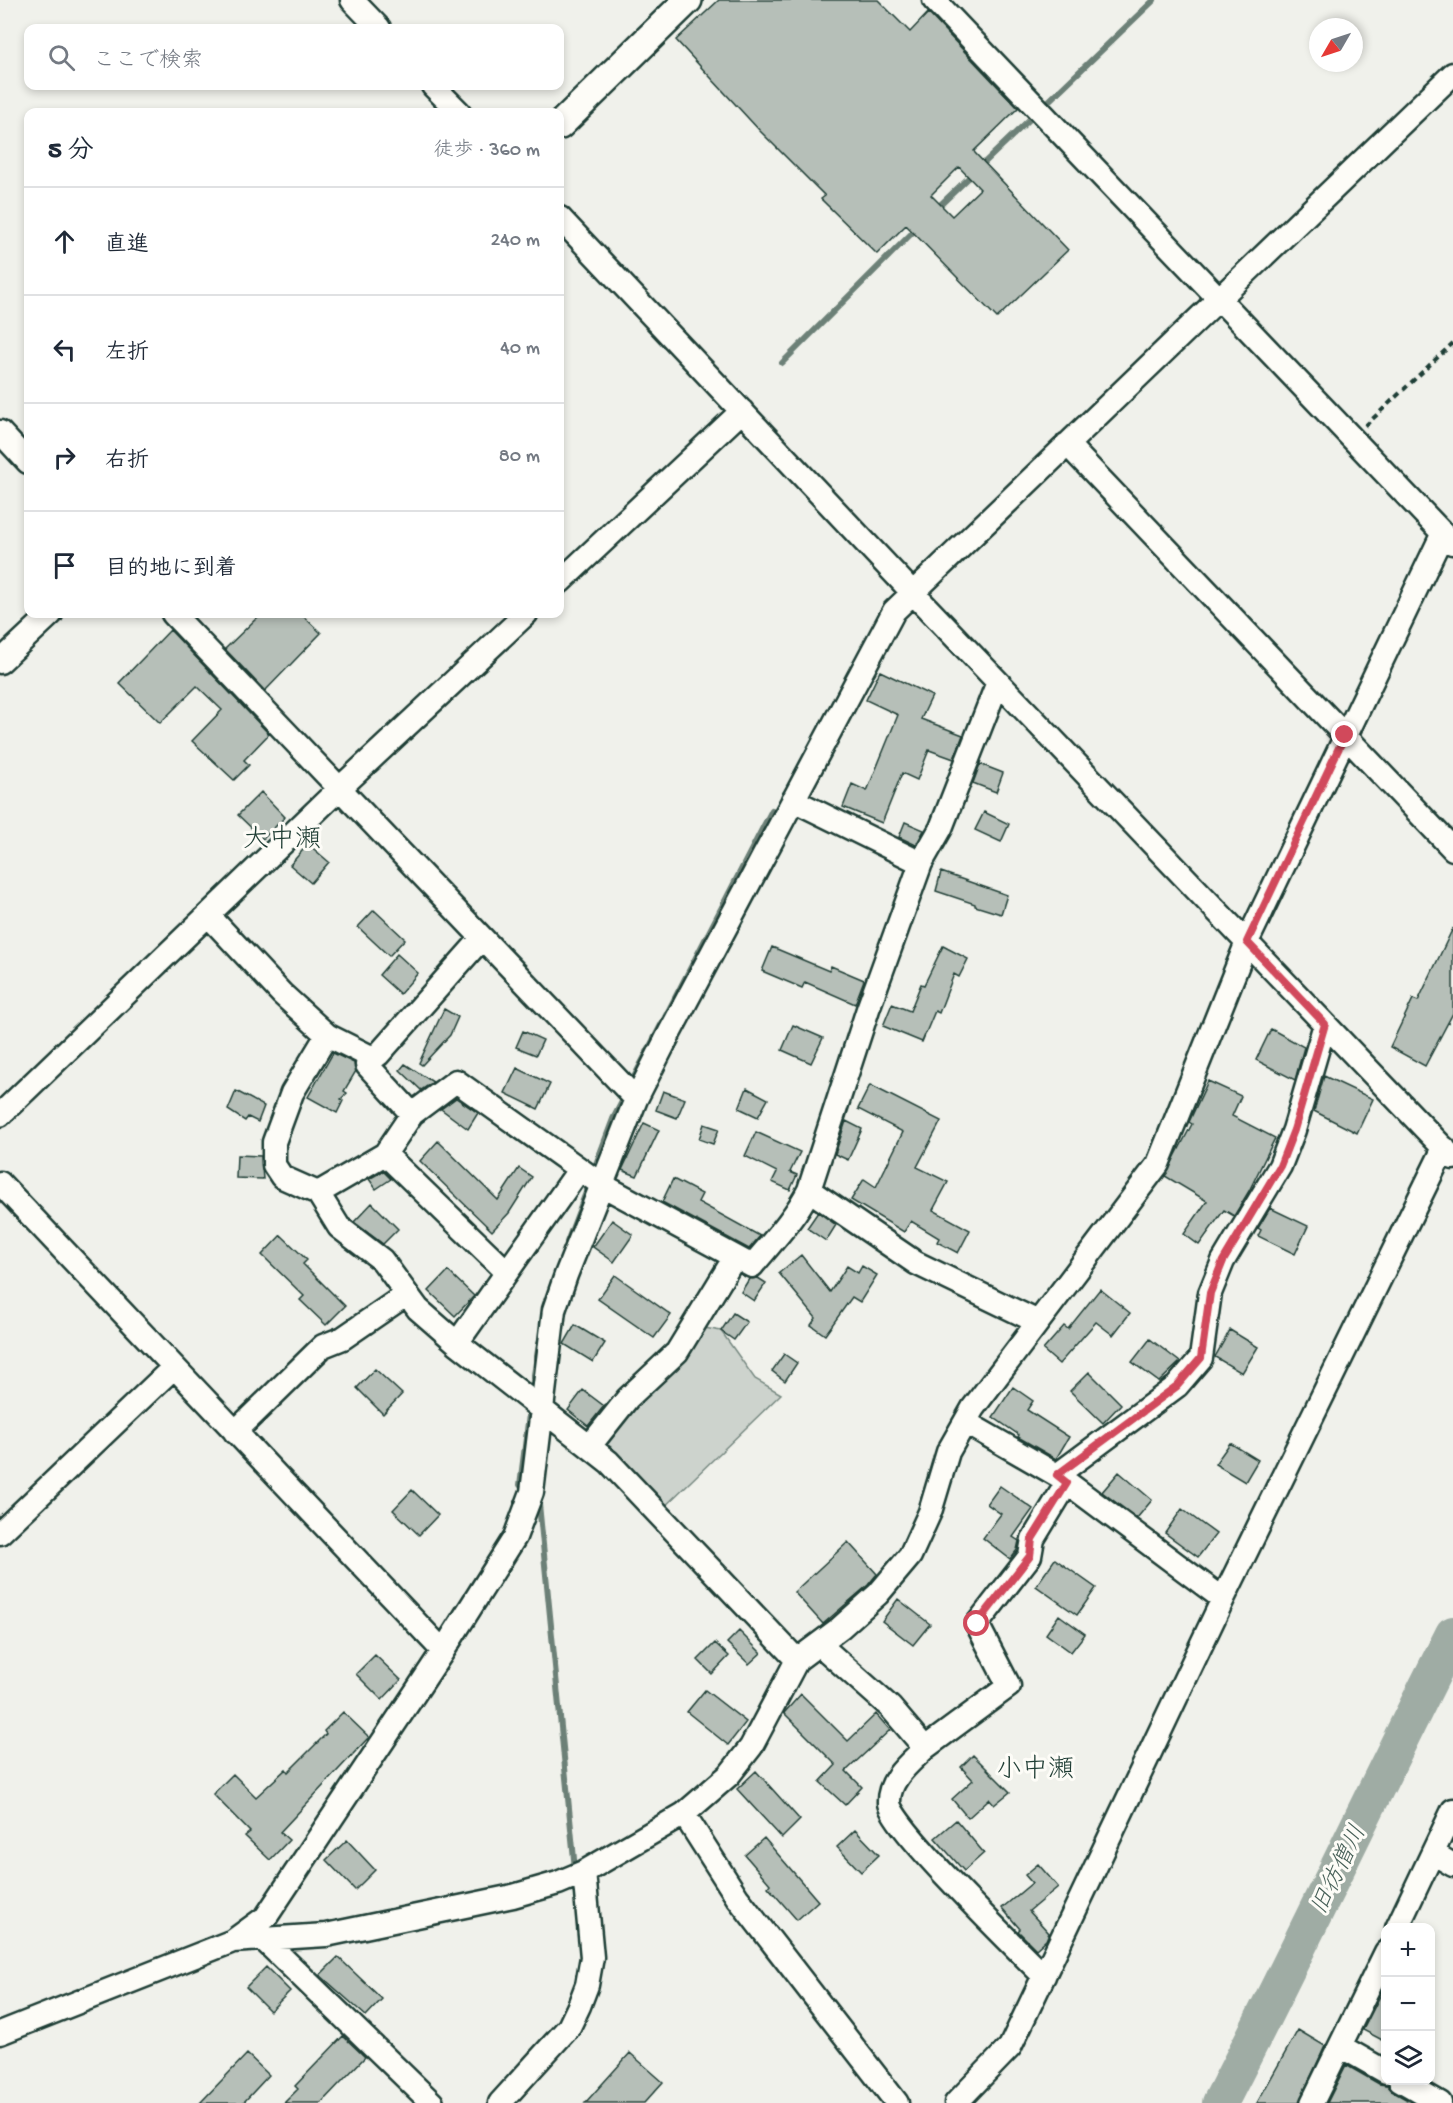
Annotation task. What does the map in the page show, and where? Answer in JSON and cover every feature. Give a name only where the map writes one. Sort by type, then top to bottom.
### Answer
[{"type":"street","points":[[352,0],[375,24]]},
{"type":"street","points":[[564,121],[688,0]]},
{"type":"street","points":[[233,1941],[326,1935],[513,1896],[558,1883],[584,1872],[684,1814],[729,1775],[751,1747],[796,1660],[840,1628],[878,1594],[910,1556],[930,1512],[948,1452],[973,1408],[1158,1164],[1247,942],[1345,735],[1448,539],[934,0]]},
{"type":"street","points":[[0,2033],[233,1941],[266,1917],[443,1651],[515,1537],[532,1492],[554,1310],[636,1099],[645,1078],[894,611],[1453,74]]},
{"type":"street","points":[[437,90],[455,108]]},
{"type":"street","points":[[564,222],[912,592],[1448,1153],[1223,1599],[1010,2047],[956,2103]]},
{"type":"street","points":[[564,578],[742,411]]},
{"type":"street","points":[[0,432],[24,458]]},
{"type":"street","points":[[1067,444],[1453,849]]},
{"type":"street","points":[[0,662],[47,618]]},
{"type":"street","points":[[177,618],[636,1099]]},
{"type":"street","points":[[0,1115],[340,788],[522,618]]},
{"type":"street","points":[[318,1192],[385,1154],[412,1114],[456,1081],[602,1185],[752,1266],[786,1224],[809,1190],[868,1009],[921,863],[941,828],[998,681]]},
{"type":"street","points":[[793,800],[921,863]]},
{"type":"street","points":[[208,915],[282,994],[327,1035],[369,1056],[378,1055],[482,938]]},
{"type":"street","points":[[1044,1976],[921,1850],[889,1807],[889,1794],[899,1774],[925,1748],[1009,1686],[977,1624],[1030,1556],[1032,1539],[1062,1479],[1177,1386],[1201,1358],[1210,1293],[1223,1261],[1280,1166],[1294,1130],[1325,1024]]},
{"type":"street","points":[[327,1035],[292,1093],[274,1142],[274,1164],[282,1178],[318,1192],[339,1227],[382,1260],[418,1309],[457,1343],[609,1462],[796,1660]]},
{"type":"street","points":[[369,1056],[367,1065],[412,1114]]},
{"type":"street","points":[[385,1154],[507,1272]]},
{"type":"street","points":[[457,1343],[579,1170]]},
{"type":"street","points":[[0,1183],[443,1651]]},
{"type":"street","points":[[809,1190],[916,1263],[1038,1322]]},
{"type":"street","points":[[588,1445],[593,1442],[628,1398],[677,1352],[735,1257]]},
{"type":"street","points":[[235,1432],[323,1346],[343,1338],[407,1294]]},
{"type":"street","points":[[0,1533],[174,1368]]},
{"type":"street","points":[[965,1422],[1062,1479],[1223,1599]]},
{"type":"street","points":[[819,1644],[890,1707],[925,1748]]},
{"type":"street","points":[[1399,1923],[1453,1810]]},
{"type":"street","points":[[684,1814],[737,1897],[897,2103]]},
{"type":"street","points":[[1433,1853],[1453,1865]]},
{"type":"street","points":[[500,2103],[569,2027],[587,1985],[592,1957],[584,1872]]},
{"type":"street","points":[[263,1939],[432,2103]]},
{"type":"street","points":[[1312,2103],[1381,1962]]},
{"type":"street","points":[[1340,2046],[1381,2069]]},
{"type":"street","points":[[1409,2085],[1440,2103]]},
{"type":"path","points":[[1352,439],[1453,343]]},
{"type":"shaded area","points":[[693,1326],[721,1331],[755,1379],[781,1394],[659,1512],[593,1442]]},
{"type":"building","points":[[719,0],[878,0],[910,32],[928,13],[1018,108],[974,151],[975,153],[1068,250],[997,318],[906,225],[877,254],[821,199],[825,196],[760,131],[676,40]],"holes":[[[959,167],[980,189],[952,216],[931,195]]]},
{"type":"building","points":[[257,618],[305,618],[321,633],[265,691],[225,649]]},
{"type":"building","points":[[170,630],[269,734],[244,760],[249,765],[234,780],[192,741],[222,710],[197,686],[160,723],[119,683]]},
{"type":"building","points":[[880,671],[932,696],[921,719],[963,735],[954,759],[929,750],[917,780],[902,773],[882,823],[843,807],[852,784],[867,791],[898,715],[866,700]]},
{"type":"building","points":[[980,764],[1003,773],[996,792],[973,783]]},
{"type":"building","points":[[261,792],[285,817],[263,839],[238,815]]},
{"type":"building","points":[[984,812],[1009,824],[1001,842],[975,830]]},
{"type":"building","points":[[905,822],[924,830],[916,845],[899,837]]},
{"type":"building","points":[[308,844],[329,862],[311,883],[290,865]]},
{"type":"building","points":[[941,872],[1007,895],[1001,914],[936,891]]},
{"type":"building","points":[[374,910],[405,939],[389,956],[358,927]]},
{"type":"building","points":[[1453,928],[1453,1013],[1425,1066],[1390,1047],[1413,999],[1418,1001]]},
{"type":"building","points":[[943,946],[968,959],[959,977],[954,974],[939,1013],[935,1011],[922,1042],[883,1026],[892,1004],[910,1011],[921,984],[924,985]]},
{"type":"building","points":[[772,947],[829,971],[831,966],[864,980],[855,1004],[805,982],[802,988],[762,971]]},
{"type":"building","points":[[397,954],[418,973],[400,994],[379,975]]},
{"type":"building","points":[[444,1009],[458,1017],[450,1035],[422,1065],[419,1063]]},
{"type":"building","points":[[793,1025],[823,1038],[811,1063],[782,1050]]},
{"type":"building","points":[[1271,1029],[1304,1047],[1295,1080],[1256,1060]]},
{"type":"building","points":[[523,1031],[543,1040],[536,1055],[516,1047]]},
{"type":"building","points":[[333,1053],[354,1063],[356,1071],[344,1091],[347,1093],[341,1099],[343,1101],[337,1113],[308,1097]]},
{"type":"building","points":[[405,1064],[433,1082],[421,1090],[400,1070]]},
{"type":"building","points":[[517,1068],[550,1084],[538,1109],[505,1093]]},
{"type":"building","points":[[1324,1076],[1373,1099],[1357,1133],[1314,1111]]},
{"type":"building","points":[[1208,1081],[1241,1096],[1232,1116],[1275,1138],[1234,1216],[1224,1210],[1199,1245],[1184,1234],[1207,1201],[1165,1176],[1192,1124],[1189,1122]]},
{"type":"building","points":[[870,1085],[941,1121],[917,1167],[948,1182],[933,1210],[970,1230],[958,1253],[937,1242],[939,1238],[911,1221],[904,1232],[851,1200],[864,1179],[876,1187],[903,1132],[858,1109]]},
{"type":"building","points":[[747,1088],[768,1099],[758,1117],[739,1108]]},
{"type":"building","points":[[236,1091],[264,1106],[258,1122],[248,1117],[245,1121],[228,1110]]},
{"type":"building","points":[[663,1091],[685,1099],[677,1118],[656,1110]]},
{"type":"building","points":[[456,1098],[478,1113],[468,1129],[441,1109]]},
{"type":"building","points":[[846,1121],[862,1129],[848,1160],[835,1154]]},
{"type":"building","points":[[644,1123],[659,1130],[637,1176],[622,1170]]},
{"type":"building","points":[[704,1124],[719,1129],[713,1144],[699,1139]]},
{"type":"building","points":[[756,1132],[800,1152],[790,1172],[797,1175],[790,1190],[772,1182],[777,1172],[745,1156]]},
{"type":"building","points":[[438,1141],[498,1200],[519,1168],[532,1177],[509,1213],[492,1231],[420,1161]]},
{"type":"building","points":[[237,1155],[261,1156],[263,1179],[236,1178]]},
{"type":"building","points":[[383,1171],[391,1179],[376,1189],[369,1179]]},
{"type":"building","points":[[673,1179],[702,1194],[698,1202],[760,1236],[749,1249],[662,1202]]},
{"type":"building","points":[[372,1203],[398,1229],[383,1244],[354,1222]]},
{"type":"building","points":[[1270,1208],[1308,1226],[1295,1254],[1258,1236],[1261,1230],[1258,1228]]},
{"type":"building","points":[[818,1212],[836,1225],[826,1241],[807,1228]]},
{"type":"building","points":[[612,1220],[633,1235],[614,1262],[593,1247]]},
{"type":"building","points":[[281,1235],[307,1260],[303,1264],[345,1306],[326,1325],[300,1300],[304,1296],[262,1255]]},
{"type":"building","points":[[801,1255],[830,1292],[847,1266],[858,1273],[862,1266],[877,1275],[860,1302],[852,1297],[825,1335],[811,1325],[816,1318],[779,1273]]},
{"type":"building","points":[[448,1271],[474,1296],[455,1316],[429,1291]]},
{"type":"building","points":[[615,1275],[671,1315],[654,1338],[598,1299]]},
{"type":"building","points":[[758,1278],[766,1283],[754,1301],[741,1292],[749,1279]]},
{"type":"building","points":[[1100,1289],[1130,1313],[1113,1335],[1096,1322],[1059,1364],[1043,1350],[1064,1326],[1068,1329]]},
{"type":"building","points":[[733,1313],[747,1322],[734,1340],[721,1331]]},
{"type":"building","points":[[575,1325],[605,1343],[593,1362],[564,1344]]},
{"type":"building","points":[[1230,1330],[1258,1347],[1242,1373],[1215,1357]]},
{"type":"building","points":[[1150,1339],[1180,1362],[1159,1382],[1132,1362]]},
{"type":"building","points":[[784,1354],[797,1363],[785,1381],[772,1371]]},
{"type":"building","points":[[375,1369],[402,1394],[383,1414],[357,1388]]},
{"type":"building","points":[[1089,1372],[1121,1404],[1103,1423],[1070,1391]]},
{"type":"building","points":[[1013,1387],[1033,1401],[1027,1410],[1069,1437],[1056,1459],[1018,1437],[1019,1435],[993,1417]]},
{"type":"building","points":[[583,1390],[604,1406],[588,1426],[568,1410]]},
{"type":"building","points":[[1230,1443],[1258,1460],[1245,1482],[1215,1464]]},
{"type":"building","points":[[1119,1472],[1152,1500],[1137,1518],[1102,1492]]},
{"type":"building","points":[[1000,1486],[1033,1509],[1013,1537],[1019,1541],[1017,1550],[1010,1559],[983,1538],[1001,1514],[987,1504]]},
{"type":"building","points":[[412,1490],[438,1515],[419,1535],[393,1510]]},
{"type":"building","points":[[1182,1509],[1216,1534],[1198,1557],[1165,1533]]},
{"type":"building","points":[[848,1542],[877,1574],[868,1585],[823,1624],[794,1592]]},
{"type":"building","points":[[1055,1559],[1096,1588],[1077,1615],[1036,1586]]},
{"type":"building","points":[[898,1599],[930,1624],[913,1645],[882,1621]]},
{"type":"building","points":[[1059,1615],[1085,1634],[1071,1652],[1046,1634]]},
{"type":"building","points":[[739,1631],[761,1653],[749,1664],[727,1643]]},
{"type":"building","points":[[715,1643],[729,1656],[712,1674],[698,1660]]},
{"type":"building","points":[[375,1655],[401,1680],[382,1700],[356,1674]]},
{"type":"building","points":[[705,1690],[746,1722],[728,1745],[687,1712]]},
{"type":"building","points":[[801,1694],[848,1741],[876,1714],[890,1730],[846,1771],[862,1787],[845,1805],[820,1782],[836,1765],[784,1713]]},
{"type":"building","points":[[343,1712],[369,1737],[280,1832],[289,1840],[270,1860],[245,1836],[250,1832],[213,1794],[233,1774],[256,1797],[286,1769],[288,1772],[326,1734],[324,1731]]},
{"type":"building","points":[[973,1755],[1010,1792],[994,1805],[989,1799],[968,1818],[952,1799],[973,1780],[961,1767]]},
{"type":"building","points":[[756,1771],[800,1820],[782,1838],[737,1789]]},
{"type":"building","points":[[956,1820],[984,1853],[964,1871],[935,1838]]},
{"type":"building","points":[[855,1830],[879,1855],[861,1872],[837,1847]]},
{"type":"building","points":[[764,1838],[818,1901],[797,1920],[768,1887],[770,1884],[745,1855]]},
{"type":"building","points":[[347,1840],[375,1870],[355,1890],[326,1860]]},
{"type":"building","points":[[1038,1864],[1058,1887],[1029,1911],[1049,1933],[1046,1940],[1036,1949],[1018,1931],[1020,1929],[1002,1908],[1032,1883],[1025,1875]]},
{"type":"building","points":[[338,1957],[382,1999],[366,2016],[320,1975]]},
{"type":"building","points":[[266,1967],[290,1991],[270,2011],[246,1987]]},
{"type":"building","points":[[1381,1994],[1381,2039],[1363,2030]]},
{"type":"building","points":[[1298,2030],[1325,2046],[1299,2103],[1257,2103]]},
{"type":"building","points":[[343,2036],[365,2057],[321,2103],[284,2103],[298,2089],[295,2086]]},
{"type":"building","points":[[630,2053],[663,2082],[644,2103],[585,2103]]},
{"type":"building","points":[[247,2054],[269,2075],[243,2103],[200,2103]]},
{"type":"building","points":[[1346,2065],[1381,2085],[1387,2085],[1393,2092],[1413,2103],[1327,2103]]},
{"type":"waterway","points":[[935,210],[1154,0]]},
{"type":"waterway","points":[[782,363],[917,228]]},
{"type":"waterway","points":[[629,1087],[772,810]]},
{"type":"waterway","points":[[593,1172],[613,1119],[625,1096]]},
{"type":"waterway","points":[[567,1242],[590,1182]]},
{"type":"waterway","points":[[531,1393],[539,1344]]},
{"type":"waterway","points":[[527,1492],[520,1485],[530,1407]]},
{"type":"waterway","points":[[534,1499],[539,1504],[575,1869]]},
{"type":"waterway","name":"旧彷僧川","points":[[1220,2103],[1453,1634]]},
{"type":"district","name":"大中瀬","points":[[282,837]]},
{"type":"district","name":"小中瀬","points":[[1035,1767]]},
{"type":"route","points":[[977,1624],[1030,1556],[1032,1539],[1067,1483],[1057,1475],[1177,1386],[1201,1358],[1210,1293],[1223,1261],[1280,1166],[1294,1130],[1325,1024],[1247,942],[1345,735]]}]
